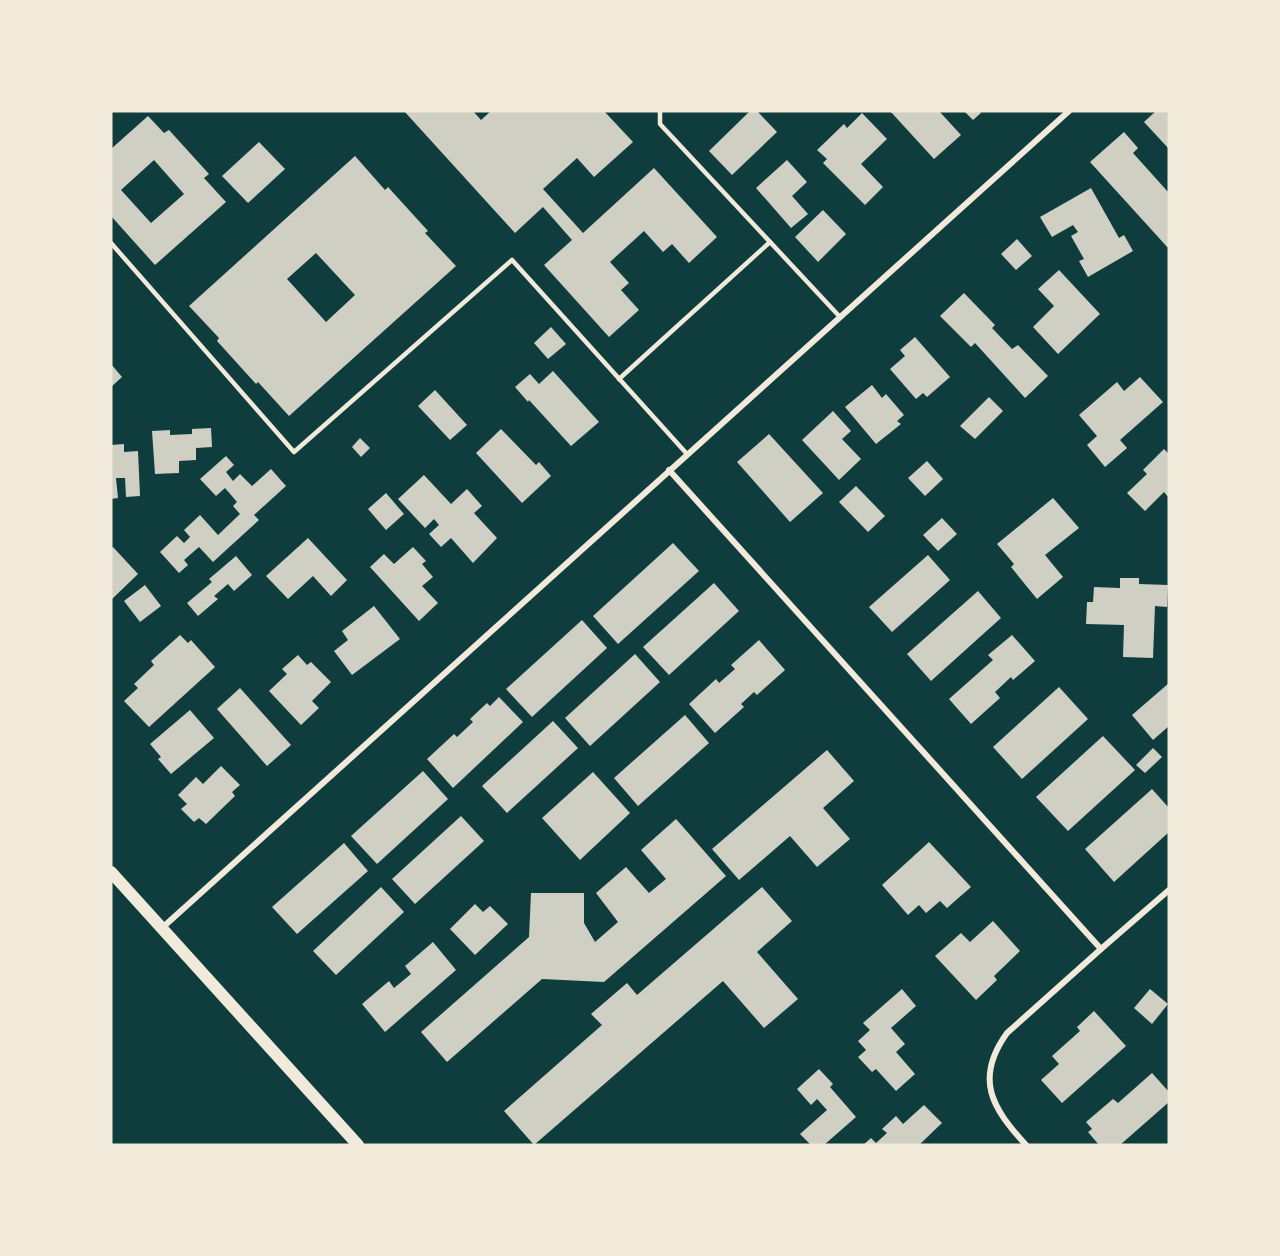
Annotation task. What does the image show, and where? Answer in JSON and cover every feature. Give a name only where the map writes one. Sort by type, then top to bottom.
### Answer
[{"type":"main road","points":[[111,872],[358,1145]]},
{"type":"street","points":[[162,928],[1069,111]]},
{"type":"street","points":[[669,470],[1101,949]]},
{"type":"street","points":[[1026,1145],[1009,1127],[996,1107],[990,1088],[990,1066],[997,1047],[1007,1033],[1169,890]]},
{"type":"lane","points":[[660,111],[660,124],[840,317]]},
{"type":"lane","points":[[111,243],[294,452],[512,260],[687,454]]},
{"type":"lane","points":[[619,379],[770,243]]},
{"type":"building","points":[[404,111],[473,111],[481,120],[491,111],[604,111],[633,142],[594,177],[577,158],[543,189],[583,233],[654,168],[717,237],[689,263],[672,244],[663,252],[644,231],[610,262],[629,283],[621,290],[639,310],[609,337],[544,265],[572,240],[543,207],[515,233]]},
{"type":"building","points":[[750,111],[757,111],[777,132],[732,175],[709,151]]},
{"type":"building","points":[[890,111],[939,111],[961,135],[934,159]]},
{"type":"building","points":[[964,111],[979,111],[981,113],[973,120]]},
{"type":"building","points":[[1156,111],[1166,111],[1169,114],[1169,149],[1144,122]]},
{"type":"building","points":[[862,113],[887,139],[861,164],[883,187],[865,205],[823,163],[827,159],[817,150],[844,124],[847,128]]},
{"type":"building","points":[[148,116],[164,133],[169,130],[209,174],[204,178],[226,202],[155,265],[111,216],[111,149]],"holes":[[[154,160],[184,194],[151,223],[121,190]]]},
{"type":"building","points":[[1124,132],[1138,148],[1133,153],[1169,193],[1169,249],[1090,162]]},
{"type":"building","points":[[259,142],[285,169],[248,203],[222,176]]},
{"type":"building","points":[[355,156],[385,190],[388,187],[428,231],[425,233],[456,266],[289,416],[258,382],[256,384],[217,341],[219,338],[189,306]],"holes":[[[316,253],[355,295],[326,322],[287,279]]]},
{"type":"building","points":[[787,160],[807,182],[792,196],[808,214],[791,228],[756,188]]},
{"type":"building","points":[[1091,188],[1119,238],[1124,235],[1133,251],[1088,277],[1079,261],[1084,259],[1071,236],[1078,232],[1073,225],[1052,237],[1040,217]]},
{"type":"building","points":[[823,210],[846,234],[818,262],[795,237]]},
{"type":"building","points":[[1017,239],[1032,256],[1016,270],[1001,254]]},
{"type":"building","points":[[1059,270],[1100,314],[1058,354],[1033,327],[1054,306],[1038,289]]},
{"type":"building","points":[[964,293],[995,325],[992,328],[1012,349],[1018,345],[1048,376],[1025,398],[975,343],[971,347],[940,316]]},
{"type":"building","points":[[551,327],[566,344],[548,359],[534,343]]},
{"type":"building","points":[[915,337],[950,377],[927,397],[923,393],[916,399],[890,369],[905,356],[900,350]]},
{"type":"building","points":[[111,364],[122,377],[111,387]]},
{"type":"building","points":[[553,371],[599,422],[571,446],[515,387],[530,374],[539,384]]},
{"type":"building","points":[[1140,377],[1163,402],[1120,440],[1127,448],[1105,467],[1087,445],[1097,436],[1079,415],[1117,382],[1124,391]]},
{"type":"building","points":[[872,385],[882,398],[886,394],[904,415],[897,421],[901,424],[876,444],[845,407]]},
{"type":"building","points":[[435,390],[467,425],[450,440],[418,406]]},
{"type":"building","points":[[989,397],[1003,411],[975,439],[960,426]]},
{"type":"building","points":[[833,411],[851,431],[842,439],[861,459],[839,480],[802,440]]},
{"type":"building","points":[[211,428],[212,447],[196,448],[196,460],[179,461],[179,473],[155,474],[152,431],[170,430],[170,435],[192,434],[192,429]]},
{"type":"building","points":[[501,429],[536,465],[539,462],[551,476],[522,503],[476,453]]},
{"type":"building","points":[[769,434],[823,493],[790,522],[737,462]]},
{"type":"building","points":[[360,438],[370,448],[361,457],[352,447]]},
{"type":"building","points":[[124,444],[124,452],[138,451],[140,496],[126,497],[125,478],[116,478],[118,498],[111,499],[111,445]]},
{"type":"building","points":[[1164,449],[1169,454],[1169,498],[1164,492],[1145,511],[1127,493],[1147,474],[1143,470]]},
{"type":"building","points":[[226,456],[234,465],[226,472],[233,481],[240,474],[252,486],[271,469],[286,486],[254,515],[259,520],[213,562],[199,547],[184,560],[188,565],[179,573],[160,552],[177,536],[184,543],[190,537],[184,530],[200,515],[218,535],[240,514],[233,506],[237,502],[225,488],[216,496],[200,479]]},
{"type":"building","points":[[927,461],[943,479],[925,496],[908,478]]},
{"type":"building","points":[[424,475],[451,504],[467,489],[482,506],[474,513],[497,538],[473,563],[451,538],[441,547],[429,534],[439,525],[434,519],[425,528],[398,499]]},
{"type":"building","points":[[856,486],[885,516],[868,532],[839,502]]},
{"type":"building","points":[[386,493],[404,514],[386,530],[368,509]]},
{"type":"building","points":[[1053,498],[1079,528],[1045,555],[1063,577],[1037,599],[1011,567],[1014,564],[997,544]]},
{"type":"building","points":[[942,518],[957,534],[938,551],[923,535]]},
{"type":"building","points":[[308,538],[347,580],[331,596],[313,576],[288,599],[266,576]]},
{"type":"building","points":[[673,543],[699,571],[618,644],[593,616]]},
{"type":"building","points":[[113,547],[138,574],[111,600],[111,549]]},
{"type":"building","points":[[413,547],[426,561],[422,564],[433,577],[422,586],[438,603],[419,621],[370,567],[384,554],[394,564]]},
{"type":"building","points":[[928,555],[950,580],[892,632],[869,607]]},
{"type":"building","points":[[236,556],[252,575],[234,591],[228,584],[214,596],[218,599],[198,616],[187,603],[212,582],[209,579]]},
{"type":"building","points":[[1120,578],[1139,578],[1139,584],[1168,585],[1167,607],[1155,606],[1153,658],[1123,657],[1124,625],[1086,624],[1087,602],[1093,602],[1094,587],[1120,588]]},
{"type":"building","points":[[714,583],[739,611],[669,675],[643,647]]},
{"type":"building","points":[[145,585],[161,606],[140,622],[124,601]]},
{"type":"building","points":[[978,591],[1001,618],[931,681],[907,654]]},
{"type":"building","points":[[374,606],[400,639],[352,675],[334,651],[348,640],[342,631]]},
{"type":"building","points":[[582,620],[607,648],[532,717],[506,689]]},
{"type":"building","points":[[180,635],[188,643],[191,640],[215,667],[149,727],[124,701],[138,688],[134,684],[154,665],[151,661]]},
{"type":"building","points":[[1012,635],[1035,661],[1013,680],[1011,677],[995,692],[1000,698],[971,724],[949,699],[993,660],[988,655]]},
{"type":"building","points":[[759,640],[785,670],[757,695],[754,692],[741,704],[744,707],[715,733],[689,704],[716,679],[719,683],[735,669],[731,665]]},
{"type":"building","points":[[635,654],[660,682],[590,746],[565,718]]},
{"type":"building","points":[[298,655],[307,665],[311,662],[331,682],[312,701],[319,708],[301,725],[269,691],[287,674],[282,669]]},
{"type":"building","points":[[1169,683],[1169,726],[1153,740],[1132,715]]},
{"type":"building","points":[[1059,687],[1088,719],[1022,779],[993,747]]},
{"type":"building","points":[[240,688],[291,745],[267,766],[217,709]]},
{"type":"building","points":[[499,697],[523,722],[453,788],[427,759],[454,734],[457,737],[473,722],[470,719],[487,703],[490,706]]},
{"type":"building","points":[[190,710],[214,738],[171,774],[158,759],[161,757],[150,744]]},
{"type":"building","points":[[685,715],[709,743],[638,806],[614,778]]},
{"type":"building","points":[[553,721],[578,748],[507,813],[482,786]]},
{"type":"building","points":[[1103,736],[1135,770],[1068,831],[1036,797]]},
{"type":"building","points":[[1153,748],[1162,757],[1145,773],[1136,765]]},
{"type":"building","points":[[827,750],[854,781],[823,808],[850,839],[817,867],[790,836],[739,880],[712,849]]},
{"type":"building","points":[[221,766],[240,785],[232,792],[235,796],[206,824],[199,818],[194,822],[181,809],[187,804],[178,795],[196,777],[203,784]]},
{"type":"building","points":[[423,771],[448,799],[377,864],[351,836]]},
{"type":"building","points":[[593,772],[630,813],[580,860],[542,818]]},
{"type":"building","points":[[1152,789],[1169,808],[1169,832],[1114,882],[1085,849]]},
{"type":"building","points":[[461,816],[484,841],[415,904],[392,879]]},
{"type":"building","points":[[676,819],[726,876],[604,982],[542,979],[447,1062],[421,1032],[529,937],[531,893],[584,893],[584,923],[595,942],[618,922],[596,893],[626,867],[649,893],[666,879],[641,850]]},
{"type":"building","points":[[929,842],[971,887],[947,908],[940,901],[926,913],[919,905],[908,915],[882,885]]},
{"type":"building","points":[[344,843],[368,871],[297,934],[272,907]]},
{"type":"building","points":[[381,887],[404,912],[336,975],[313,951]]},
{"type":"building","points":[[762,887],[792,921],[757,952],[798,999],[764,1028],[723,981],[534,1145],[504,1111],[602,1025],[591,1014],[627,983],[637,995]]},
{"type":"building","points":[[475,904],[483,912],[490,906],[508,924],[475,955],[450,929]]},
{"type":"building","points":[[993,921],[1020,951],[994,976],[997,980],[976,1000],[935,956],[961,933],[970,942]]},
{"type":"building","points":[[433,942],[456,970],[385,1032],[362,1004],[389,981],[394,988],[411,974],[405,966]]},
{"type":"building","points":[[902,989],[916,1006],[891,1028],[905,1044],[896,1052],[915,1074],[896,1091],[876,1069],[872,1072],[858,1057],[866,1050],[858,1041],[870,1030],[863,1023]]},
{"type":"building","points":[[1150,989],[1168,1004],[1152,1024],[1134,1008]]},
{"type":"building","points":[[1094,1011],[1126,1046],[1062,1103],[1041,1080],[1059,1064],[1052,1056],[1080,1031],[1077,1027]]},
{"type":"building","points":[[819,1069],[833,1084],[830,1087],[856,1117],[824,1145],[811,1145],[800,1134],[827,1110],[817,1099],[811,1105],[797,1089]]},
{"type":"building","points":[[1152,1073],[1169,1092],[1169,1102],[1120,1145],[1099,1145],[1088,1132],[1092,1129],[1086,1122],[1113,1099],[1118,1103]]},
{"type":"building","points":[[924,1105],[942,1123],[919,1145],[863,1145],[871,1138],[876,1143],[887,1133],[882,1129],[896,1116],[903,1124]]}]
